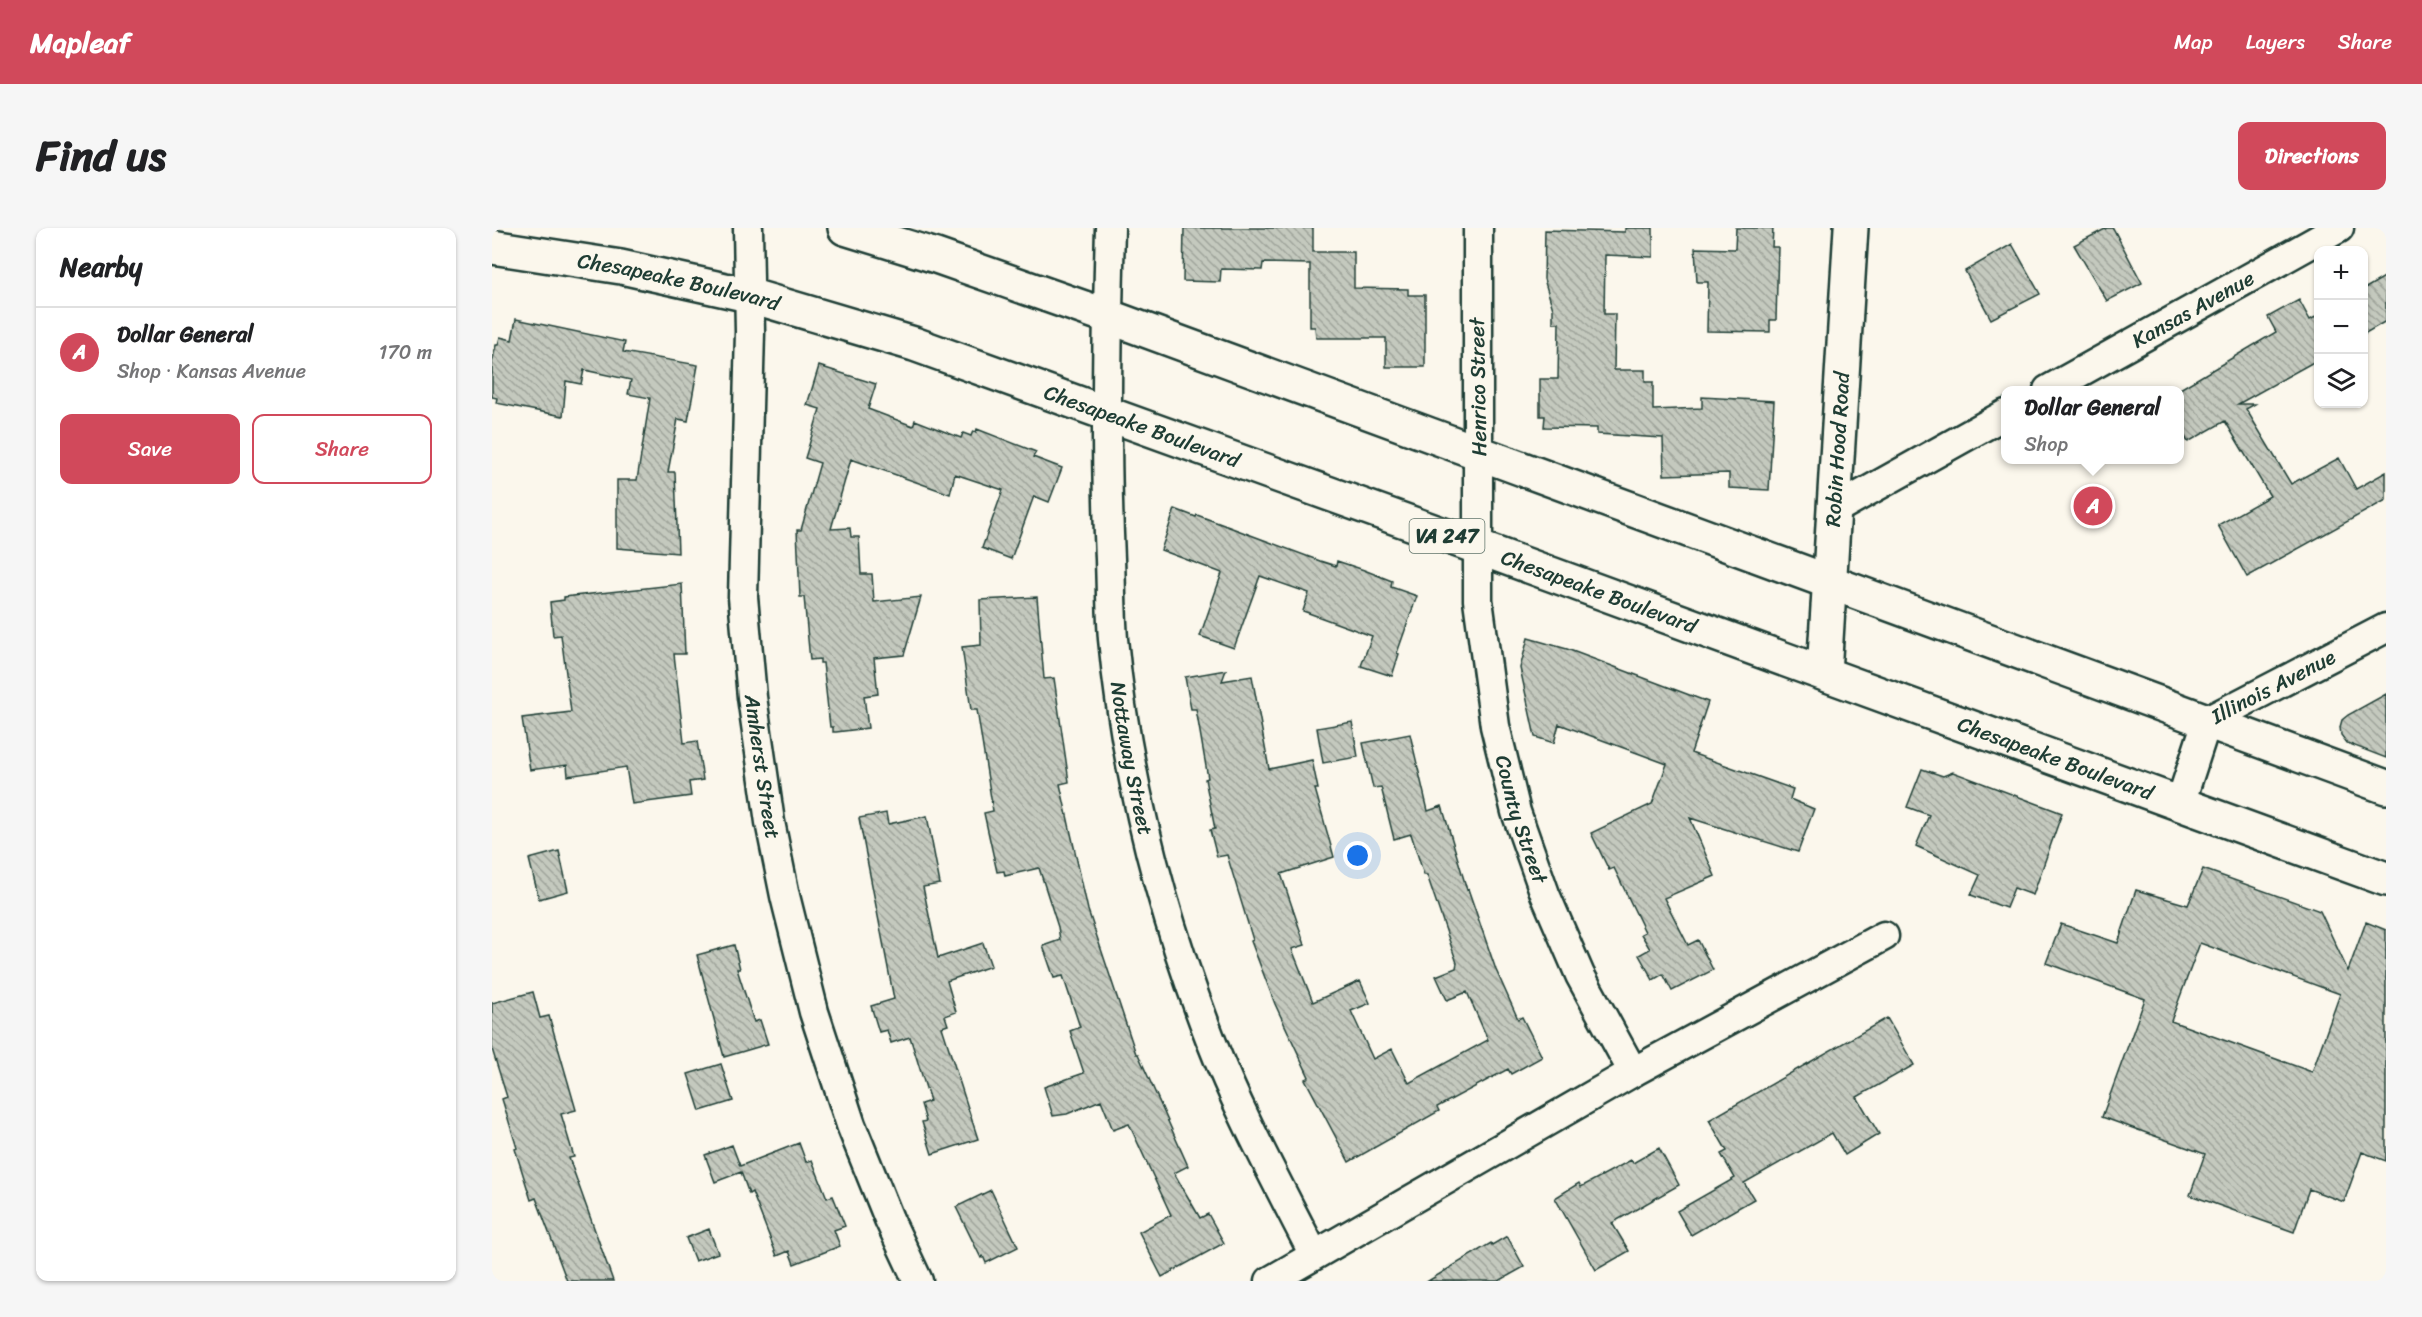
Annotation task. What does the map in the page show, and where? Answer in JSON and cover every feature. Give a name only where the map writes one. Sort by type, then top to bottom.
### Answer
[{"type":"main road","points":[[845,228],[936,256],[1107,316],[2386,787]]},
{"type":"main road","name":"Robin Hood Road","points":[[1824,673],[1851,228]]},
{"type":"main road","name":"Chesapeake Boulevard","points":[[492,247],[621,267],[748,295],[914,344],[2386,879]]},
{"type":"street","name":"Amherst Street","points":[[748,228],[750,332],[743,597],[752,697],[770,822],[785,896],[818,1023],[851,1125],[889,1219],[918,1281]]},
{"type":"street","name":"Nottaway Street","points":[[1110,228],[1106,413],[1113,639],[1125,726],[1146,834],[1175,939],[1211,1040],[1270,1169],[1314,1255]]},
{"type":"street","name":"Henrico Street","points":[[1477,547],[1478,228]]},
{"type":"street","name":"Kansas Avenue","points":[[2055,386],[2339,228]]},
{"type":"street","points":[[1834,510],[2001,417]]},
{"type":"street","name":"County Street","points":[[1477,547],[1478,600],[1495,726],[1516,812],[1545,894],[1581,975],[1633,1072]]},
{"type":"street","name":"Illinois Avenue","points":[[2180,804],[2207,721],[2386,628]]},
{"type":"street","points":[[1270,1281],[1633,1072],[1884,936]]},
{"type":"building","points":[[1184,228],[1313,228],[1313,252],[1354,252],[1354,288],[1408,289],[1408,295],[1425,295],[1425,367],[1386,367],[1386,338],[1316,338],[1315,327],[1310,327],[1310,264],[1263,263],[1262,270],[1221,269],[1220,282],[1183,281]]},
{"type":"building","points":[[1625,228],[1653,228],[1653,257],[1605,255],[1604,314],[1615,314],[1614,370],[1645,370],[1645,382],[1653,382],[1653,410],[1702,408],[1702,397],[1774,401],[1769,490],[1729,488],[1729,473],[1664,475],[1663,438],[1597,434],[1597,428],[1544,427],[1545,416],[1540,416],[1540,379],[1558,379],[1559,323],[1553,323],[1553,309],[1544,279],[1545,230],[1625,232]]},
{"type":"building","points":[[1736,228],[1773,228],[1772,247],[1778,247],[1776,320],[1770,320],[1770,332],[1707,331],[1708,282],[1697,282],[1695,248],[1735,249]]},
{"type":"building","points":[[2107,228],[2113,228],[2142,283],[2107,301],[2074,245]]},
{"type":"building","points":[[2012,244],[2040,294],[1991,319],[1965,271]]},
{"type":"building","points":[[2386,276],[2386,321],[2368,332],[2368,300],[2368,287]]},
{"type":"building","points":[[2299,300],[2310,320],[2314,318],[2314,362],[2238,404],[2255,404],[2246,409],[2291,484],[2339,458],[2356,489],[2386,472],[2386,500],[2247,577],[2218,525],[2270,496],[2225,421],[2188,442],[2184,436],[2184,387],[2276,332],[2268,317]]},
{"type":"building","points":[[516,319],[625,342],[623,352],[698,365],[688,421],[678,419],[668,472],[675,472],[678,553],[617,548],[617,480],[637,480],[650,398],[628,394],[631,380],[584,370],[581,384],[566,381],[563,416],[496,403],[497,398],[492,397],[492,363],[496,345],[500,337],[512,340]]},
{"type":"building","points":[[819,366],[876,384],[868,409],[913,426],[915,420],[961,438],[963,433],[971,436],[977,429],[1036,452],[1033,457],[1062,468],[1049,502],[1034,496],[1011,559],[982,548],[1003,490],[955,474],[950,494],[851,459],[831,529],[850,528],[851,537],[859,537],[861,574],[872,574],[874,602],[921,597],[904,655],[874,658],[878,694],[864,696],[868,728],[836,732],[833,732],[833,727],[830,727],[823,663],[820,663],[820,659],[810,660],[804,597],[800,597],[797,530],[801,530],[820,463],[805,458],[820,409],[807,405]]},
{"type":"building","points":[[1175,509],[1320,561],[1336,566],[1337,561],[1364,570],[1392,581],[1391,587],[1417,596],[1397,653],[1399,654],[1392,676],[1361,666],[1372,636],[1303,611],[1309,593],[1260,576],[1234,648],[1200,636],[1222,573],[1161,550]]},
{"type":"building","points":[[682,584],[685,654],[674,654],[684,743],[697,741],[703,780],[689,782],[691,796],[632,804],[626,767],[568,776],[567,765],[530,770],[522,718],[571,712],[561,635],[553,636],[550,602],[564,600],[564,597]]},
{"type":"building","points":[[1037,597],[1044,679],[1054,678],[1069,782],[1060,784],[1088,910],[1136,1054],[1138,1054],[1188,1166],[1174,1173],[1200,1218],[1208,1214],[1224,1243],[1162,1277],[1139,1232],[1171,1215],[1129,1124],[1113,1130],[1101,1100],[1067,1114],[1053,1116],[1044,1087],[1084,1073],[1070,1031],[1080,1027],[1063,976],[1054,978],[1043,946],[1060,940],[1058,927],[1039,868],[1005,876],[1004,871],[997,872],[984,813],[993,811],[977,710],[971,710],[962,647],[981,645],[980,600]]},
{"type":"building","points":[[1528,638],[1567,649],[1708,702],[1691,753],[1793,789],[1790,799],[1814,809],[1798,852],[1690,818],[1715,876],[1664,898],[1688,945],[1698,940],[1713,970],[1672,991],[1663,974],[1653,980],[1639,955],[1650,949],[1641,934],[1645,932],[1614,868],[1609,870],[1591,833],[1652,804],[1667,764],[1559,724],[1554,743],[1535,737],[1520,668]]},
{"type":"building","points":[[1226,670],[1222,681],[1252,676],[1269,769],[1312,760],[1318,789],[1315,789],[1334,857],[1281,874],[1305,945],[1292,949],[1313,1002],[1360,981],[1370,1003],[1351,1011],[1373,1059],[1392,1049],[1409,1083],[1488,1040],[1467,992],[1447,1000],[1436,976],[1456,968],[1457,963],[1411,834],[1394,839],[1381,787],[1373,788],[1363,743],[1410,734],[1428,811],[1442,806],[1467,890],[1496,970],[1518,1019],[1522,1017],[1542,1057],[1511,1074],[1508,1069],[1437,1107],[1439,1111],[1349,1162],[1305,1079],[1309,1077],[1275,1004],[1251,941],[1253,940],[1227,855],[1217,857],[1210,830],[1215,829],[1205,779],[1208,778],[1196,709],[1191,709],[1185,677]]},
{"type":"building","points":[[2386,694],[2386,758],[2347,743],[2341,735],[2340,727],[2342,720],[2348,715]]},
{"type":"building","points":[[1352,722],[1358,757],[1323,763],[1317,728]]},
{"type":"building","points":[[1922,769],[1943,776],[1953,772],[2062,813],[2033,895],[2014,888],[2006,908],[1971,895],[1980,875],[1916,846],[1929,815],[1907,807]]},
{"type":"building","points":[[886,813],[888,824],[927,816],[940,884],[923,887],[938,958],[983,943],[991,966],[947,981],[956,1012],[945,1016],[948,1025],[942,1027],[978,1139],[932,1154],[922,1122],[926,1121],[921,1104],[930,1101],[910,1037],[891,1043],[887,1030],[879,1032],[871,1006],[894,999],[859,818]]},
{"type":"building","points":[[559,851],[568,891],[539,899],[529,859]]},
{"type":"building","points":[[2203,869],[2320,911],[2348,971],[2366,922],[2386,930],[2386,1161],[2362,1152],[2344,1202],[2309,1189],[2294,1232],[2190,1195],[2205,1154],[2102,1117],[2145,999],[2046,963],[2061,924],[2118,943],[2136,890],[2188,905]],"holes":[[[2200,943],[2340,994],[2312,1072],[2171,1021]]]},
{"type":"building","points":[[734,945],[740,969],[737,969],[754,1022],[760,1020],[768,1044],[724,1057],[697,955]]},
{"type":"building","points":[[533,992],[540,1018],[549,1016],[576,1110],[561,1114],[574,1157],[569,1158],[613,1281],[567,1281],[536,1198],[531,1200],[515,1149],[517,1148],[502,1099],[507,1097],[492,1049],[492,1003]]},
{"type":"building","points":[[1887,1018],[1914,1065],[1857,1097],[1879,1134],[1845,1155],[1832,1133],[1744,1183],[1754,1199],[1691,1235],[1677,1211],[1735,1178],[1721,1154],[1727,1151],[1709,1120]]},
{"type":"building","points":[[721,1064],[733,1101],[700,1111],[688,1074]]},
{"type":"building","points":[[799,1143],[806,1162],[812,1160],[827,1198],[833,1196],[845,1226],[834,1230],[840,1246],[794,1264],[789,1251],[777,1256],[752,1192],[749,1194],[741,1172],[715,1182],[705,1155],[732,1145],[740,1166]]},
{"type":"building","points":[[1659,1148],[1679,1185],[1612,1223],[1629,1251],[1596,1270],[1555,1198],[1579,1183],[1581,1187]]},
{"type":"building","points":[[991,1190],[1018,1247],[986,1263],[983,1256],[981,1258],[956,1207]]},
{"type":"building","points":[[709,1229],[718,1253],[695,1261],[686,1238]]},
{"type":"building","points":[[1507,1236],[1524,1267],[1499,1281],[1428,1281],[1491,1243],[1492,1245]]},
{"type":"place","name":"Dollar General","points":[[2093,506]]}]
